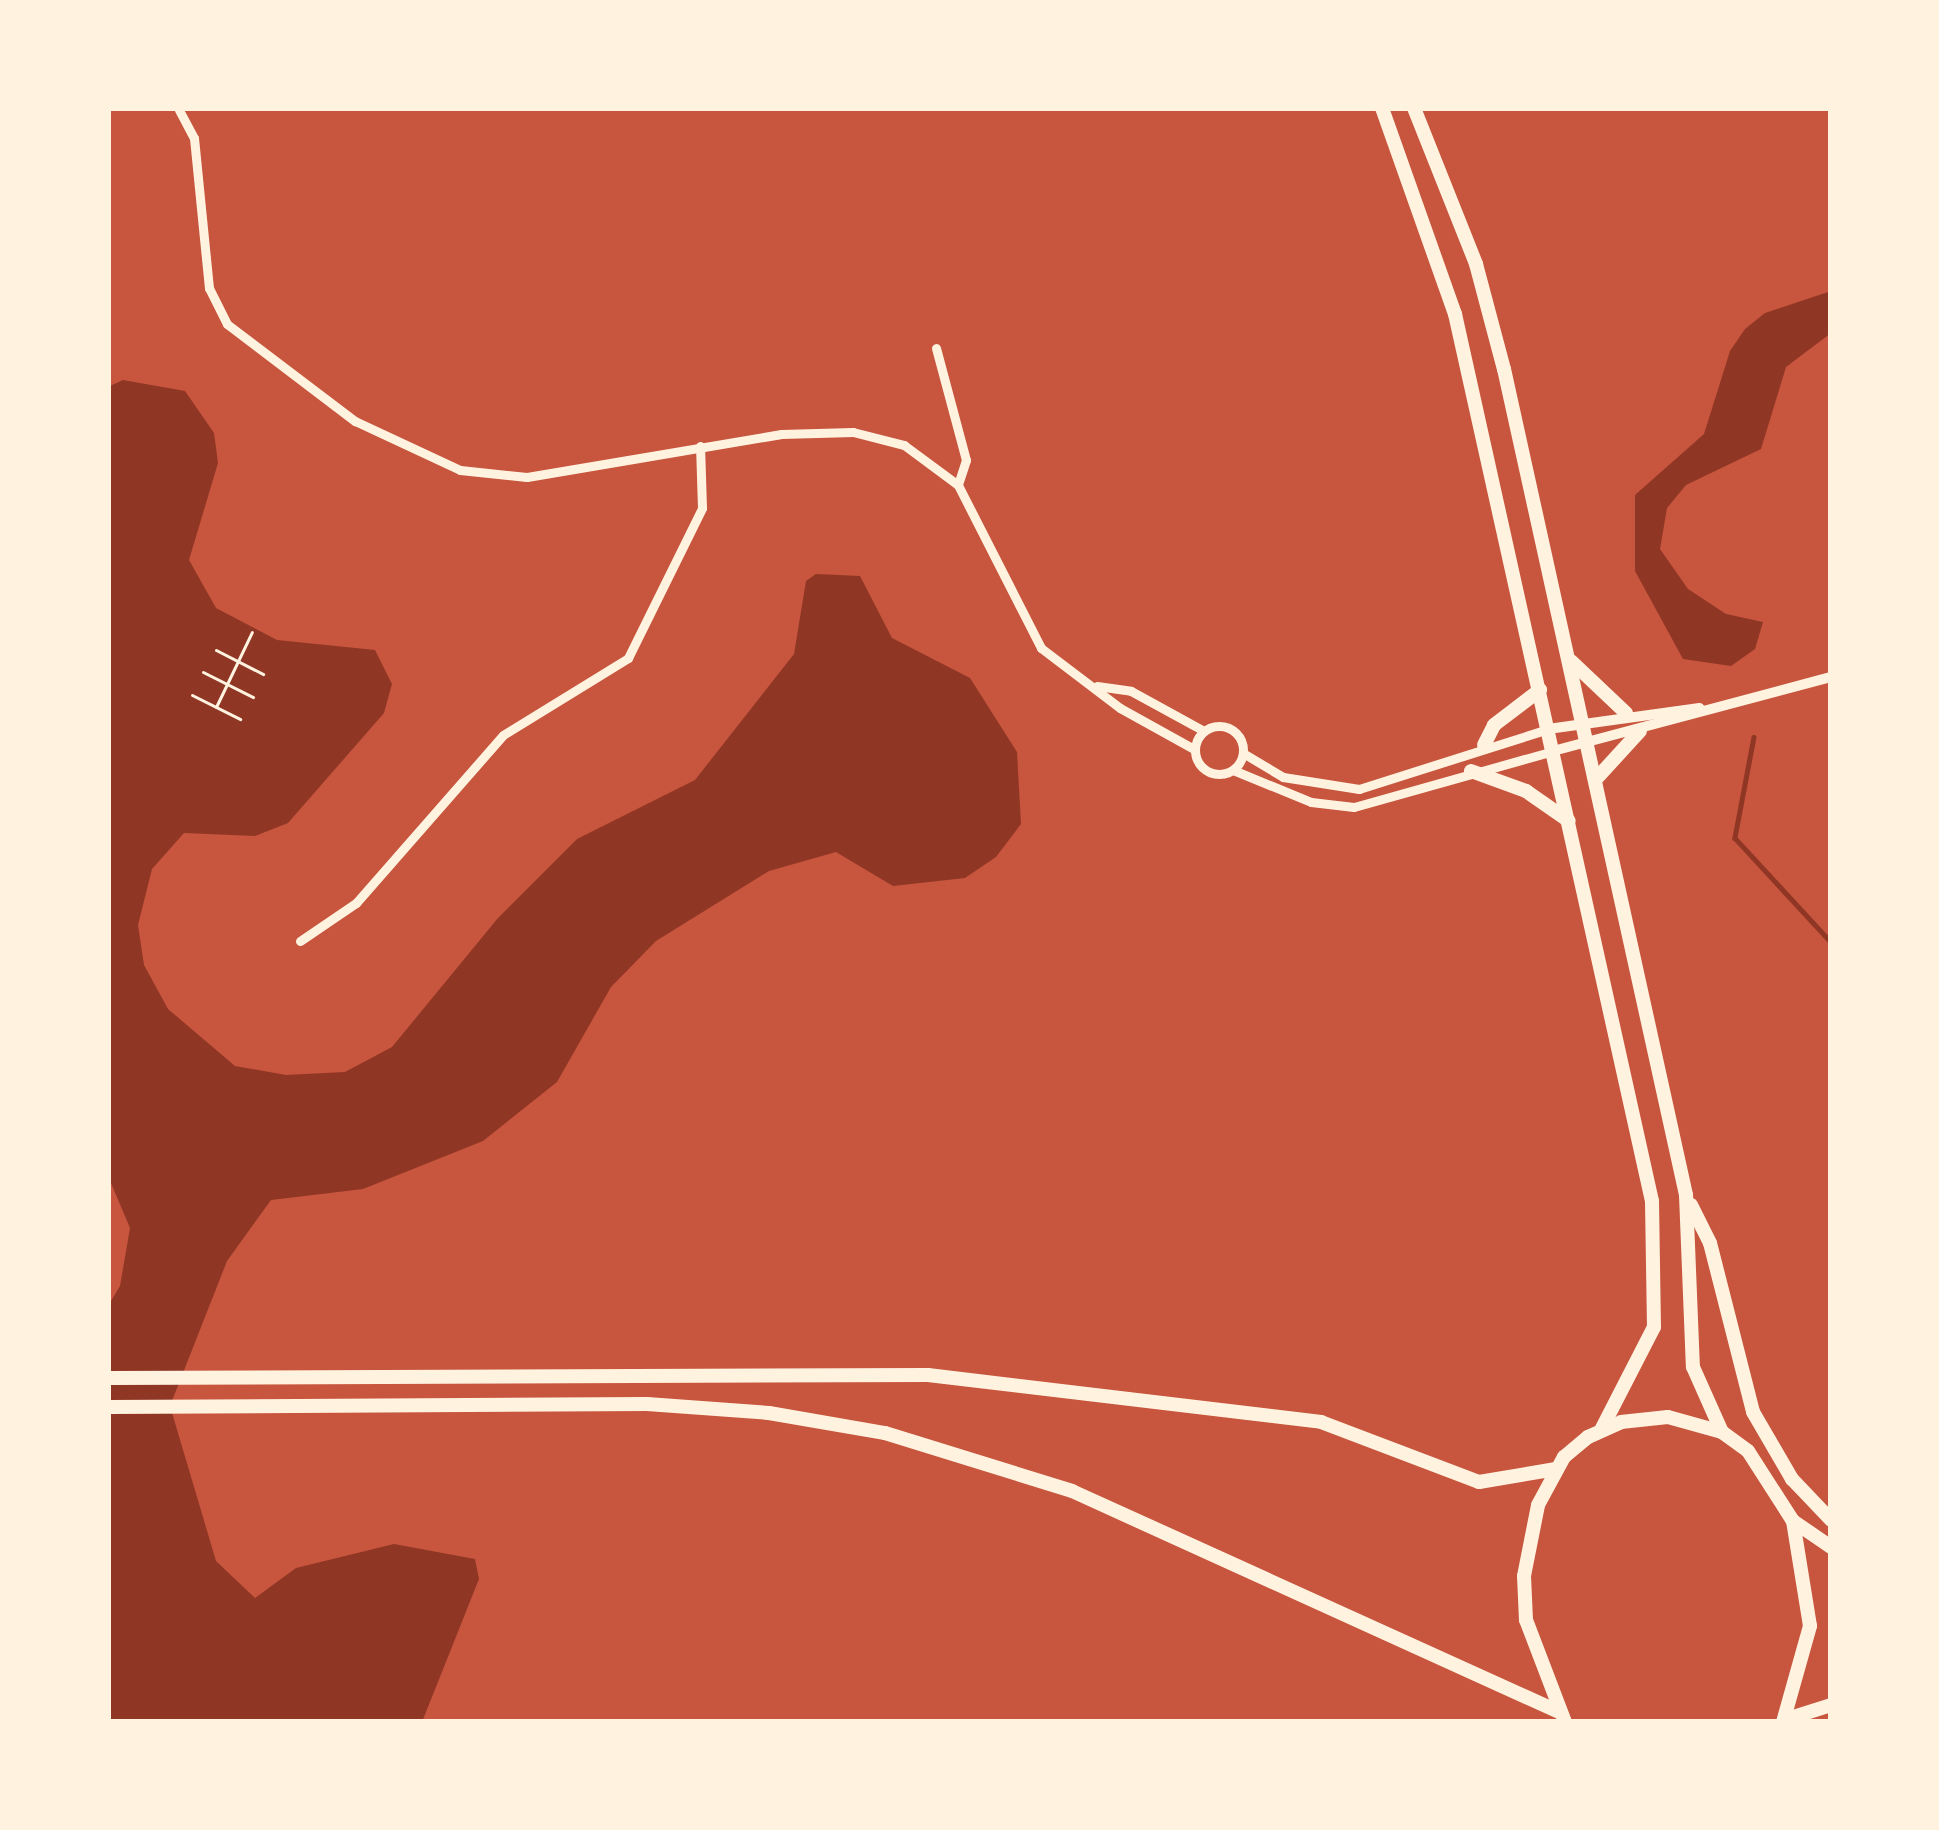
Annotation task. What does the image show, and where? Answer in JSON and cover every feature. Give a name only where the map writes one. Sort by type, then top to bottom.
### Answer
[{"type":"main road","points":[[1382,108],[1419,196],[1455,314],[1569,821],[1658,1255],[1649,1344],[1602,1428],[1556,1469],[1532,1523],[1524,1576],[1529,1639],[1561,1716]]},
{"type":"main road","points":[[1414,108],[1476,264],[1571,661],[1686,1195],[1693,1367],[1722,1432],[1760,1465],[1793,1521],[1810,1626],[1784,1721]]},
{"type":"main road","points":[[1571,661],[1626,713]]},
{"type":"main road","points":[[1484,745],[1494,725],[1540,690]]},
{"type":"main road","points":[[1596,779],[1640,731]]},
{"type":"main road","points":[[1471,771],[1526,790],[1569,821]]},
{"type":"main road","points":[[1686,1195],[1710,1243],[1753,1412],[1792,1479],[1831,1520]]},
{"type":"main road","points":[[108,1378],[928,1375],[1321,1422],[1479,1482],[1556,1469]]},
{"type":"main road","points":[[108,1407],[647,1404],[769,1413],[885,1433],[1072,1491],[1561,1716]]},
{"type":"main road","points":[[1602,1428],[1668,1417],[1722,1432]]},
{"type":"main road","points":[[1793,1521],[1831,1547]]},
{"type":"main road","points":[[1784,1721],[1831,1705]]},
{"type":"street","points":[[178,108],[194,138],[208,288],[227,324],[355,421],[460,470],[526,477],[700,446],[853,432],[904,445],[958,485],[1020,619],[1041,648],[1097,686],[1120,708],[1194,749],[1210,773],[1233,770],[1312,802],[1354,807],[1471,771],[1640,731],[1831,677]]},
{"type":"street","points":[[936,348],[966,460],[958,485]]},
{"type":"street","points":[[300,941],[356,903],[502,735],[628,658],[702,508],[700,446]]},
{"type":"street","points":[[1097,686],[1131,691],[1204,730],[1231,729],[1243,753],[1283,777],[1359,789],[1484,745],[1548,729],[1626,713],[1709,708]]},
{"type":"street","points":[[1194,749],[1204,730]]},
{"type":"street","points":[[1233,770],[1243,753]]},
{"type":"path","points":[[216,707],[252,632]]},
{"type":"path","points":[[216,650],[263,674]]},
{"type":"path","points":[[202,672],[253,697]]},
{"type":"path","points":[[192,695],[240,719]]},
{"type":"shaded area","points":[[1831,291],[1831,333],[1786,367],[1761,449],[1686,485],[1667,508],[1660,549],[1688,589],[1726,614],[1763,622],[1755,649],[1731,666],[1683,659],[1635,571],[1635,495],[1704,434],[1730,351],[1745,329],[1765,313]]},
{"type":"shaded area","points":[[123,380],[185,391],[214,433],[218,463],[189,560],[216,608],[277,640],[375,650],[392,684],[384,713],[288,823],[255,836],[184,833],[152,869],[138,925],[144,965],[168,1009],[235,1066],[286,1075],[345,1072],[392,1047],[498,918],[577,839],[695,780],[794,654],[806,581],[816,574],[860,576],[892,638],[970,678],[1017,752],[1021,824],[996,857],[965,878],[893,886],[836,852],[769,871],[656,941],[611,987],[557,1082],[483,1141],[363,1189],[271,1200],[227,1261],[170,1406],[216,1561],[255,1598],[296,1568],[394,1544],[475,1559],[479,1579],[422,1722],[108,1722],[108,1306],[120,1286],[130,1228],[108,1176],[108,387]]},
{"type":"waterway","points":[[1754,737],[1735,838],[1831,942]]}]
